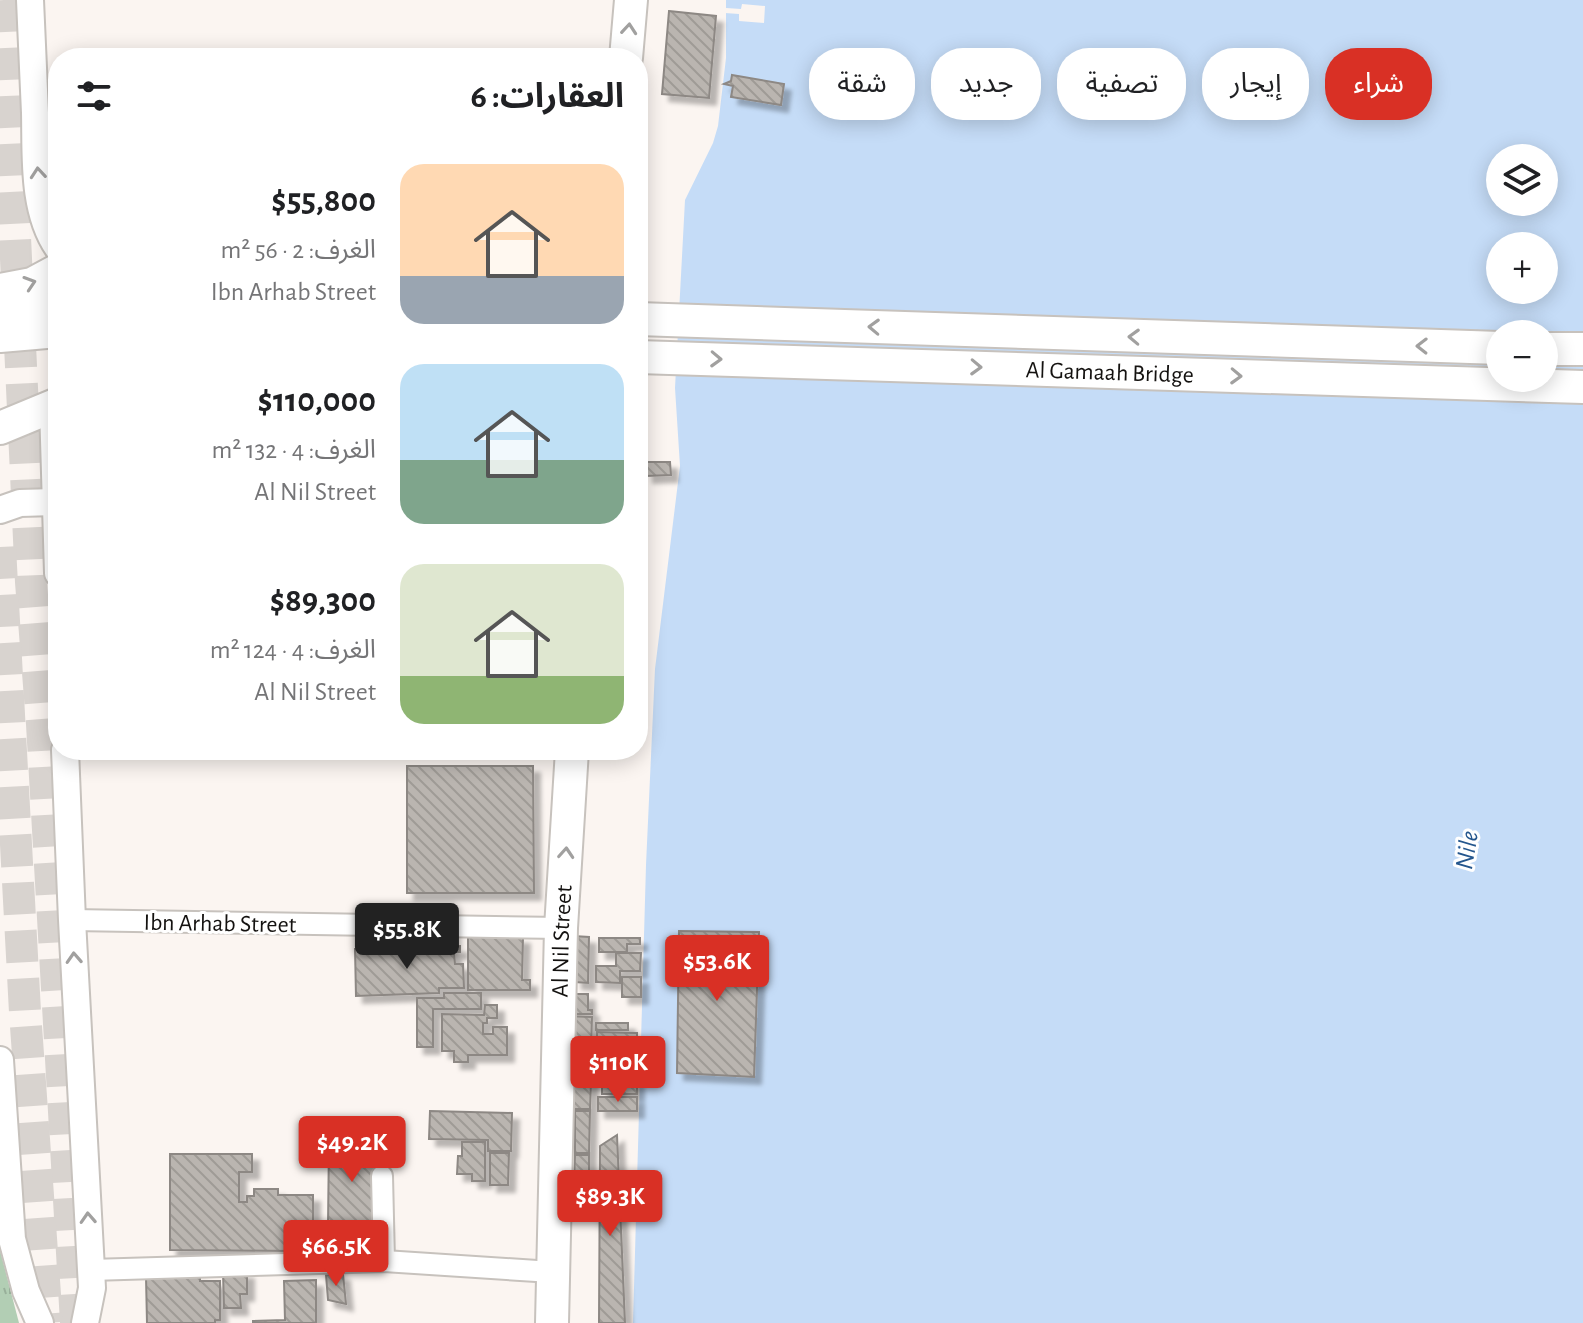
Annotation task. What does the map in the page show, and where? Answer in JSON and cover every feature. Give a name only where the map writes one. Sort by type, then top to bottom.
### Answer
[{"type":"main road","points":[[627,48],[631,0]]},
{"type":"main road","points":[[0,290],[32,284],[48,275]]},
{"type":"main road","name":"Al Gamaah Bridge","points":[[648,319],[1486,348]]},
{"type":"main road","points":[[0,336],[48,332]]},
{"type":"main road","points":[[1558,349],[1583,349]]},
{"type":"main road","name":"Al Gamaah Bridge","points":[[648,357],[1583,387]]},
{"type":"main road","points":[[0,428],[48,411]]},
{"type":"main road","name":"Al Nil Street","points":[[552,1323],[561,928],[571,760]]},
{"type":"street","points":[[30,0],[37,174],[48,227]]},
{"type":"street","points":[[0,312],[48,306]]},
{"type":"street","points":[[0,510],[20,503],[48,502]]},
{"type":"street","points":[[65,760],[91,1270],[90,1306],[85,1323]]},
{"type":"street","name":"Ibn Arhab Street","points":[[72,920],[561,928]]},
{"type":"street","points":[[0,1060],[12,1239],[26,1291],[40,1323]]},
{"type":"street","points":[[382,1176],[384,1261]]},
{"type":"street","points":[[91,1270],[384,1261],[552,1272]]},
{"type":"green space","points":[[0,1250],[19,1323],[0,1323]]},
{"type":"water","name":"Nile","points":[[726,0],[1583,0],[1583,1323],[633,1323],[646,865],[655,669],[680,466],[675,388],[685,200],[718,126],[726,58]]},
{"type":"pier","points":[[742,4],[765,6],[764,23],[739,21],[739,14],[725,13],[726,8],[741,9]]},
{"type":"building","points":[[669,11],[716,16],[709,98],[662,94]]},
{"type":"building","points":[[732,75],[784,84],[781,105],[731,97],[733,86],[724,84],[731,81]]},
{"type":"building","points":[[648,462],[670,462],[671,475],[648,476]]},
{"type":"building","points":[[407,766],[533,766],[534,893],[407,893]]},
{"type":"building","points":[[679,931],[759,932],[754,1077],[677,1073]]},
{"type":"building","points":[[468,936],[523,937],[522,980],[530,980],[530,990],[468,990]]},
{"type":"building","points":[[573,936],[589,937],[588,983],[575,982]]},
{"type":"building","points":[[599,938],[640,938],[640,944],[627,944],[627,952],[599,952]]},
{"type":"building","points":[[460,946],[460,952],[454,952],[455,964],[463,964],[464,988],[439,988],[439,993],[356,996],[355,949]]},
{"type":"building","points":[[616,953],[641,953],[640,971],[620,971],[620,983],[596,982],[596,966],[616,966]]},
{"type":"building","points":[[622,977],[641,977],[641,997],[622,997]]},
{"type":"building","points":[[444,993],[481,993],[481,1009],[433,1009],[433,1047],[417,1047],[417,998],[444,998]]},
{"type":"building","points":[[575,994],[588,994],[588,1010],[592,1010],[592,1014],[567,1014]]},
{"type":"building","points":[[485,1005],[497,1005],[497,1018],[487,1018],[487,1023],[483,1023],[483,1034],[493,1034],[493,1027],[507,1027],[507,1055],[468,1055],[468,1062],[454,1062],[454,1051],[442,1051],[442,1014],[484,1015]]},
{"type":"building","points":[[566,1016],[592,1017],[591,1053],[565,1048]]},
{"type":"building","points":[[596,1023],[628,1023],[628,1030],[596,1030]]},
{"type":"building","points":[[597,1032],[637,1033],[637,1077],[597,1076]]},
{"type":"building","points":[[582,1055],[592,1055],[592,1081],[575,1081],[576,1060],[582,1060]]},
{"type":"building","points":[[637,1081],[637,1094],[602,1094],[602,1082]]},
{"type":"building","points":[[574,1082],[591,1083],[590,1109],[574,1109]]},
{"type":"building","points":[[598,1097],[637,1097],[637,1111],[598,1111]]},
{"type":"building","points":[[430,1111],[512,1113],[511,1151],[488,1151],[488,1140],[429,1139]]},
{"type":"building","points":[[575,1111],[590,1111],[589,1153],[575,1153]]},
{"type":"building","points":[[617,1135],[625,1323],[599,1323],[600,1146]]},
{"type":"building","points":[[329,1141],[375,1141],[374,1227],[328,1226]]},
{"type":"building","points":[[462,1142],[485,1142],[485,1181],[472,1181],[472,1174],[457,1174]]},
{"type":"building","points":[[490,1153],[509,1153],[508,1185],[490,1185]]},
{"type":"building","points":[[170,1154],[252,1154],[252,1172],[239,1172],[239,1202],[247,1202],[247,1196],[254,1196],[254,1189],[278,1189],[278,1195],[313,1195],[313,1241],[294,1240],[294,1251],[170,1250]]},
{"type":"building","points":[[575,1155],[589,1155],[589,1183],[574,1183]]},
{"type":"building","points":[[223,1272],[247,1272],[247,1294],[240,1294],[241,1308],[224,1308]]},
{"type":"building","points":[[343,1274],[346,1304],[328,1300],[326,1275]]},
{"type":"building","points":[[200,1276],[200,1281],[220,1281],[220,1320],[215,1320],[215,1323],[147,1323],[146,1277]]},
{"type":"building","points":[[316,1280],[316,1323],[253,1323],[285,1320],[284,1281]]},
{"type":"tunnel","points":[[4,0],[31,582],[76,1323]]},
{"type":"tunnel","points":[[0,547],[25,1012],[47,1323]]}]
